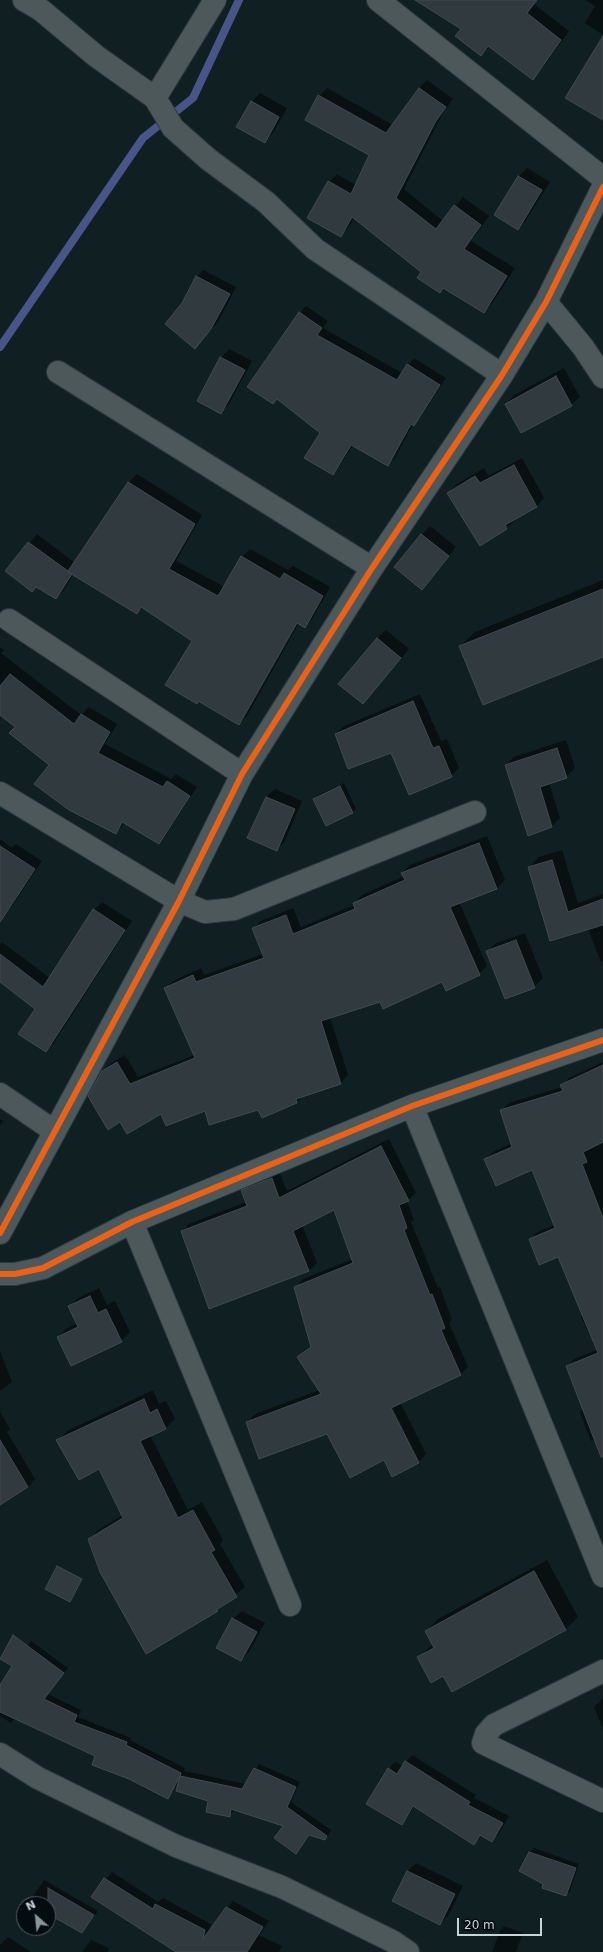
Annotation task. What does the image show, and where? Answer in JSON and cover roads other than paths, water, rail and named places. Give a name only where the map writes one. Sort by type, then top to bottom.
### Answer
[{"type":"street","points":[[24,0],[41,10],[164,113],[208,158],[266,202],[315,249],[502,375]]},
{"type":"street","points":[[164,113],[215,0]]},
{"type":"street","points":[[378,0],[603,178]]},
{"type":"street","points":[[0,1233],[179,901],[242,774],[372,568],[502,375],[546,302],[603,186]]},
{"type":"street","points":[[546,302],[583,347],[603,377]]},
{"type":"street","points":[[58,372],[372,568]]},
{"type":"street","points":[[9,620],[242,774]]},
{"type":"street","points":[[0,793],[179,901],[205,912],[234,910],[475,812]]},
{"type":"street","points":[[0,1274],[15,1274],[43,1268],[132,1222],[412,1106],[603,1040]]},
{"type":"street","points":[[0,1094],[54,1131]]},
{"type":"street","points":[[412,1106],[603,1576]]},
{"type":"street","points":[[132,1222],[290,1605]]},
{"type":"street","points":[[603,1671],[494,1725],[486,1734],[483,1743],[603,1801]]},
{"type":"street","points":[[0,1754],[38,1778],[176,1846],[282,1887],[395,1948]]},
{"type":"waterway","points":[[0,347],[143,138],[193,98],[239,0]]}]
